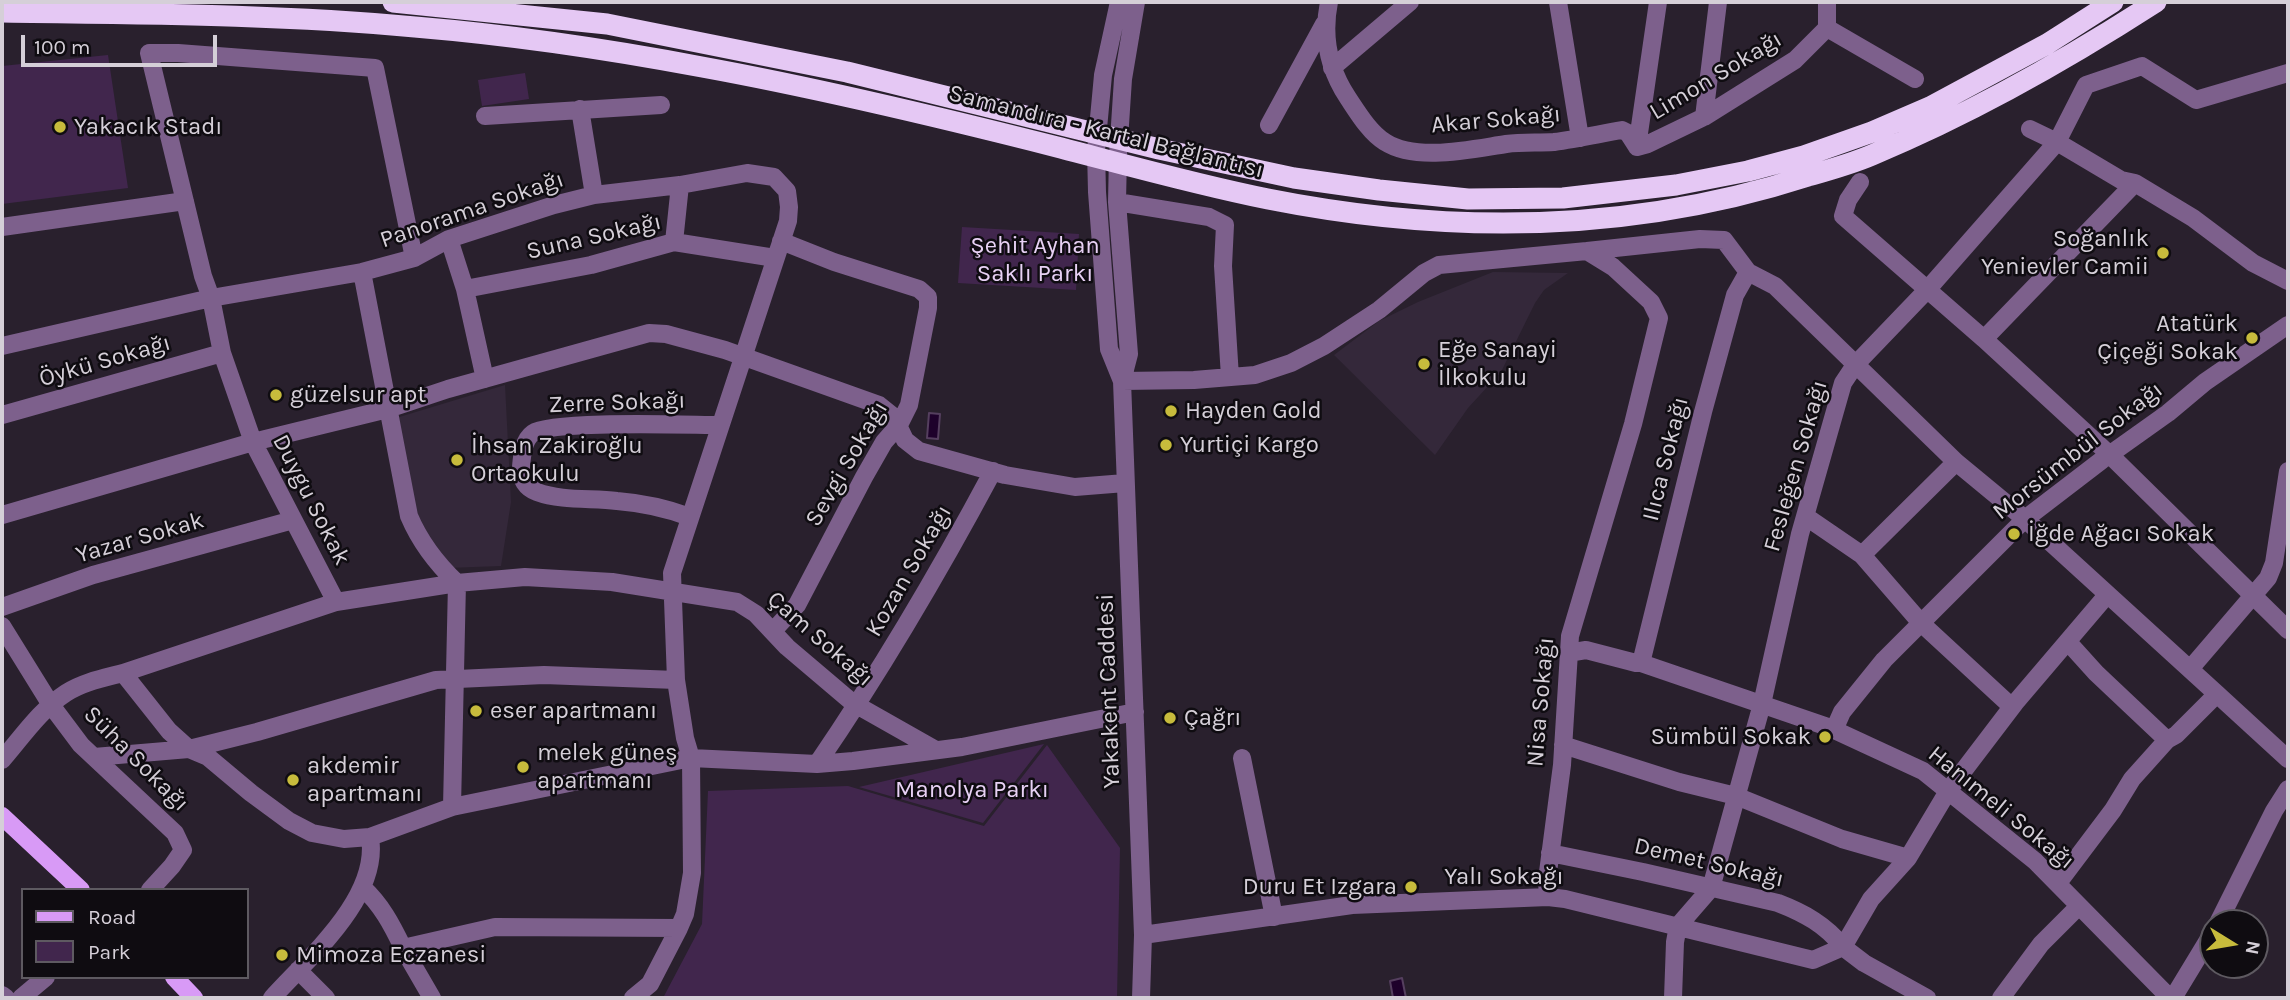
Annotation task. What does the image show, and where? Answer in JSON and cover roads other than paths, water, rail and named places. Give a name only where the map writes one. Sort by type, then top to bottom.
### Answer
[{"type":"highway","name":"Samandıra - Kartal Bağlantısı","points":[[393,2],[607,24],[786,58],[1159,149],[1294,178],[1468,199],[1563,198],[1676,185],[1748,171],[1804,156],[1872,132],[1930,107],[2047,44],[2113,2]]},
{"type":"highway","name":"Samandıra - Kartal Bağlantısı","points":[[2,12],[218,15],[411,26],[596,48],[706,67],[814,90],[1269,199],[1375,216],[1463,223],[1555,223],[1656,214],[1760,192],[1869,157],[2000,96],[2156,2]]},
{"type":"highway","points":[[2128,20],[2163,2]]},
{"type":"highway","points":[[2,25],[122,14]]},
{"type":"main road","points":[[2,816],[79,888]]},
{"type":"main road","points":[[176,979],[194,998]]},
{"type":"street","points":[[1119,2],[1104,75],[1096,164],[1109,349],[1122,381]]},
{"type":"street","points":[[1122,381],[1129,354],[1116,202],[1123,79],[1136,2]]},
{"type":"street","name":"Akar Sokağı","points":[[1329,2],[1325,23],[1327,50],[1336,80],[1366,124],[1383,141],[1399,149],[1464,152],[1508,144],[1580,138],[1622,130],[1628,133],[1637,147]]},
{"type":"street","points":[[1332,68],[1410,2]]},
{"type":"street","points":[[1558,2],[1580,138]]},
{"type":"street","points":[[1637,147],[1658,2]]},
{"type":"street","points":[[1704,117],[1718,2]]},
{"type":"street","points":[[1827,2],[1827,28],[1915,79]]},
{"type":"street","points":[[1269,125],[1325,23]]},
{"type":"street","name":"Limon Sokağı","points":[[1637,147],[1704,117],[1795,60],[1827,28]]},
{"type":"street","name":"Duygu Sokak","points":[[336,602],[253,442],[222,353],[211,298],[203,276],[149,53],[375,68],[414,258]]},
{"type":"street","name":"Fesleğen Sokağı","points":[[1678,926],[1712,888],[1762,704],[1805,516],[1843,383],[1855,365],[1927,290],[2057,142],[2086,86],[2142,66],[2196,100],[2288,73]]},
{"type":"street","points":[[485,116],[661,105]]},
{"type":"street","points":[[580,109],[594,195]]},
{"type":"street","points":[[2030,129],[2121,180],[2134,183],[2193,218],[2253,263],[2288,281]]},
{"type":"street","name":"Panorama Sokağı","points":[[2,346],[211,298],[362,272],[414,258],[449,239],[594,195],[680,185],[747,173],[774,177],[787,191],[788,221],[671,573],[676,680],[685,738],[691,758],[692,873],[685,914],[650,985],[633,998]]},
{"type":"street","points":[[1860,182],[1848,200],[1843,216],[1984,339],[2109,454],[2288,630]]},
{"type":"street","points":[[1984,339],[2134,183]]},
{"type":"street","points":[[674,242],[680,185]]},
{"type":"street","points":[[2,227],[185,201]]},
{"type":"street","points":[[1116,202],[1209,217],[1225,225],[1223,266],[1230,377]]},
{"type":"street","points":[[449,239],[465,289],[485,379]]},
{"type":"street","points":[[1122,381],[1194,380],[1255,375],[1291,363],[1324,346],[1379,310],[1424,273],[1439,265],[1700,239],[1724,240],[1748,271],[1775,286],[1956,462],[2025,519],[2288,759]]},
{"type":"street","name":"Suna Sokağı","points":[[465,289],[591,265],[674,242],[778,249]]},
{"type":"street","name":"Sevgi Sokağı","points":[[773,631],[797,605],[864,477],[884,442],[899,425],[909,405],[923,338],[928,297],[919,289],[834,262],[778,249]]},
{"type":"street","name":"Nisa Sokağı","points":[[1548,897],[1547,880],[1563,745],[1570,636],[1640,394],[1659,318],[1651,302],[1612,267],[1587,251]]},
{"type":"street","name":"Ilıca Sokağı","points":[[1641,663],[1703,412],[1735,295],[1748,271]]},
{"type":"street","points":[[362,272],[409,516],[431,554],[457,583],[452,807]]},
{"type":"street","name":"Morsümbül Sokağı","points":[[1834,730],[1842,712],[1884,660],[2025,519],[2109,454],[2168,413],[2205,382],[2288,325]]},
{"type":"street","points":[[2,514],[649,333],[666,334],[743,356],[879,405],[894,417],[905,440],[919,451],[993,471],[1075,487],[1125,483]]},
{"type":"street","name":"Öykü Sokağı","points":[[2,415],[222,353]]},
{"type":"street","name":"Yakakent Caddesi","points":[[1122,381],[1143,935],[1141,998]]},
{"type":"street","name":"Zerre Sokağı","points":[[690,517],[663,507],[535,492],[524,484],[520,474],[527,439],[534,432],[565,427],[720,425]]},
{"type":"street","points":[[1863,555],[1956,462]]},
{"type":"street","name":"Kozan Sokağı","points":[[817,764],[915,613],[993,471]]},
{"type":"street","points":[[2190,669],[2268,579],[2274,563],[2288,471]]},
{"type":"street","points":[[1805,516],[1863,555],[1921,623],[2012,707]]},
{"type":"street","name":"Yazar Sokak","points":[[2,607],[93,576],[293,520]]},
{"type":"street","name":"Çam Sokağı","points":[[2,760],[51,705],[67,692],[88,682],[123,673],[336,602],[457,583],[526,577],[612,582],[737,602],[756,614],[787,647],[857,705],[936,750]]},
{"type":"street","points":[[1927,998],[1864,963],[1843,947],[1871,899],[1908,858],[1948,790],[2012,707],[2107,595]]},
{"type":"street","name":"Süha Sokağı","points":[[2,626],[51,705],[81,745],[175,833],[183,850],[152,888]]},
{"type":"street","points":[[2068,642],[2167,740]]},
{"type":"street","name":"Hanımeli Sokağı","points":[[1568,653],[1586,650],[1641,663],[1834,730],[1923,771],[2035,861],[2172,998]]},
{"type":"street","points":[[123,673],[169,731],[188,749],[208,757],[289,821],[312,834],[344,839],[370,837],[452,807],[691,758],[817,764],[936,750],[1135,712]]},
{"type":"street","points":[[94,757],[188,749],[305,719],[436,680],[544,675],[676,680]]},
{"type":"street","points":[[2058,883],[2113,810],[2132,779],[2167,740],[2176,735],[2217,694]]},
{"type":"street","points":[[1563,745],[1679,782],[1736,796],[1842,839],[1908,858]]},
{"type":"street","points":[[1242,758],[1274,917]]},
{"type":"street","points":[[2225,909],[2274,811],[2288,789]]},
{"type":"street","points":[[272,998],[349,911],[367,876],[373,852],[370,837]]},
{"type":"street","name":"Demet Sokağı","points":[[1550,853],[1778,903],[1797,911],[1832,934],[1843,947]]},
{"type":"street","points":[[362,887],[388,917],[432,998]]},
{"type":"street","name":"Yalı Sokağı","points":[[1143,935],[1352,905],[1548,897],[1813,960],[1843,947]]},
{"type":"street","points":[[2001,998],[2041,944],[2079,906]]},
{"type":"street","points":[[1673,998],[1678,926]]},
{"type":"street","points":[[403,948],[495,927],[679,928]]},
{"type":"street","points":[[2172,998],[2199,955]]},
{"type":"street","points":[[298,970],[326,998]]},
{"type":"street","points":[[21,998],[44,979]]},
{"type":"place","name":"Yakacık Stadı","points":[[60,127]]},
{"type":"place","name":"Soğanlık Yenievler Camii","points":[[2163,253]]},
{"type":"place","name":"Atatürk Çiçeği Sokak","points":[[2252,338]]},
{"type":"place","name":"Eğe Sanayi İlkokulu","points":[[1424,364]]},
{"type":"place","name":"güzelsur apt","points":[[276,395]]},
{"type":"place","name":"Hayden Gold","points":[[1171,411]]},
{"type":"place","name":"Yurtiçi Kargo","points":[[1166,445]]},
{"type":"place","name":"İhsan Zakiroğlu Ortaokulu","points":[[457,460]]},
{"type":"place","name":"İğde Ağacı Sokak","points":[[2014,534]]},
{"type":"place","name":"eser apartmanı","points":[[476,711]]},
{"type":"place","name":"Çağrı","points":[[1170,718]]},
{"type":"place","name":"Sümbül Sokak","points":[[1825,737]]},
{"type":"place","name":"melek güneş apartmanı","points":[[523,767]]},
{"type":"place","name":"akdemir apartmanı","points":[[293,780]]},
{"type":"place","name":"Duru Et Izgara","points":[[1411,887]]},
{"type":"place","name":"Mimoza Eczanesi","points":[[282,955]]},
{"type":"park label","name":"Şehit Ayhan Saklı Parkı","points":[[1035,260]]},
{"type":"park label","name":"Manolya Parkı","points":[[972,790]]}]
